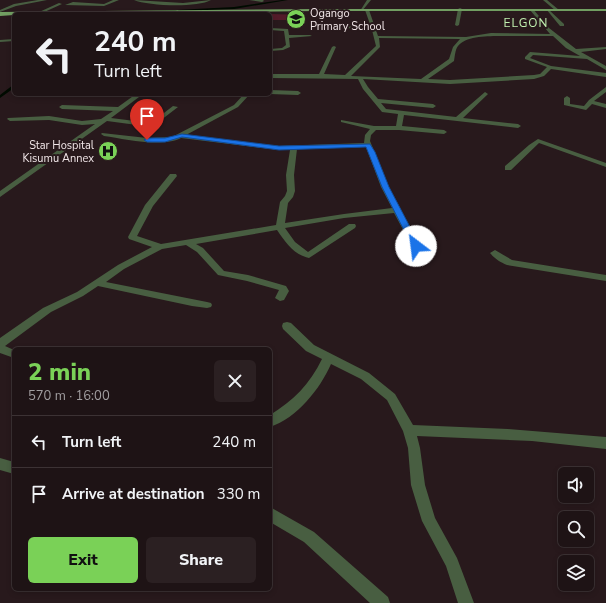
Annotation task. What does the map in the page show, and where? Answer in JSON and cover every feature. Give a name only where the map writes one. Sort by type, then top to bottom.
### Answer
[{"type":"main road","points":[[177,12],[606,10]]},
{"type":"main road","points":[[1,12],[12,12]]},
{"type":"street","points":[[1,12],[15,5],[36,0],[45,0]]},
{"type":"street","points":[[67,5],[73,3],[105,5],[117,0]]},
{"type":"street","points":[[136,0],[174,4],[191,4],[209,0]]},
{"type":"street","points":[[251,0],[262,1]]},
{"type":"street","points":[[361,10],[369,0]]},
{"type":"street","points":[[544,0],[557,10]]},
{"type":"street","points":[[41,12],[60,4]]},
{"type":"street","points":[[145,7],[174,4]]},
{"type":"street","points":[[456,25],[460,10]]},
{"type":"street","points":[[532,10],[554,35],[573,51],[606,68]]},
{"type":"street","points":[[547,10],[562,25]]},
{"type":"street","points":[[1,12],[12,13]]},
{"type":"street","points":[[346,77],[376,50],[378,46],[377,37],[368,12],[357,15]]},
{"type":"street","points":[[272,26],[274,26],[276,30]]},
{"type":"street","points":[[335,27],[374,29]]},
{"type":"street","points":[[272,29],[286,30],[288,42],[288,48],[272,50]]},
{"type":"street","points":[[377,37],[466,38],[488,36],[554,35]]},
{"type":"street","points":[[286,37],[310,36]]},
{"type":"street","points":[[422,81],[452,60],[451,57],[456,46],[466,38]]},
{"type":"street","points":[[0,41],[12,40]]},
{"type":"street","points":[[321,76],[334,47]]},
{"type":"street","points":[[573,51],[606,48]]},
{"type":"street","points":[[589,58],[532,54],[527,58],[548,69],[606,81]]},
{"type":"street","points":[[272,76],[321,76],[450,82],[534,78],[539,77],[548,69],[606,75]]},
{"type":"street","points":[[360,78],[365,88],[382,110],[401,114],[518,126]]},
{"type":"street","points":[[567,98],[567,105],[587,108],[590,102],[606,88]]},
{"type":"street","points":[[272,92],[298,93]]},
{"type":"street","points":[[458,119],[485,94]]},
{"type":"street","points":[[0,195],[137,96]]},
{"type":"street","points":[[104,134],[152,140],[169,140],[182,136],[236,106],[245,96]]},
{"type":"street","points":[[376,101],[433,106]]},
{"type":"street","points":[[590,102],[606,106]]},
{"type":"street","points":[[62,107],[97,107],[120,109]]},
{"type":"street","points":[[10,119],[44,118],[82,124],[105,120],[152,126],[175,107]]},
{"type":"street","points":[[399,128],[401,114]]},
{"type":"street","points":[[343,122],[374,128],[399,128],[444,132]]},
{"type":"street","points":[[374,128],[368,135],[368,145],[385,187],[416,246]]},
{"type":"street","points":[[182,136],[257,146],[294,149],[368,145]]},
{"type":"street","points":[[508,168],[531,146],[538,142],[549,144],[606,165]]},
{"type":"street","points":[[294,149],[290,175],[291,191],[289,197],[284,202],[280,227],[288,240],[299,250],[309,255],[352,226]]},
{"type":"street","points":[[160,247],[132,237],[149,205],[173,176]]},
{"type":"street","points":[[0,344],[47,310],[80,294],[121,267],[160,247],[344,216],[397,210]]},
{"type":"street","points":[[187,242],[200,250],[221,273],[248,278],[283,288],[284,291],[280,298]]},
{"type":"street","points":[[495,253],[500,258],[510,263],[606,278]]},
{"type":"street","points":[[97,283],[192,303],[207,304]]},
{"type":"street","points":[[287,326],[310,348],[365,376],[391,397],[409,430],[414,448],[418,485],[429,521],[452,563],[466,603]]},
{"type":"street","points":[[0,349],[12,353]]},
{"type":"street","points":[[272,421],[290,409],[309,393],[320,378],[328,358]]},
{"type":"street","points":[[409,430],[552,436],[606,443]]},
{"type":"street","points":[[0,464],[12,467]]},
{"type":"street","points":[[272,515],[309,537],[382,603]]},
{"type":"shaded area","points":[[272,14],[303,15],[302,20],[272,20]]},
{"type":"waterway","points":[[170,12],[181,10],[234,8],[287,0]]},
{"type":"waterway","points":[[0,97],[12,88]]},
{"type":"place","name":"Ogango Primary School","points":[[296,19]]},
{"type":"place","name":"Star Hospital Kisumu Annex","points":[[108,151]]},
{"type":"district","name":"ELGON","points":[[526,23]]},
{"type":"route","points":[[147,140],[157,141],[182,136],[257,146],[294,149],[368,145],[385,187],[393,200],[410,238],[416,246]]}]
